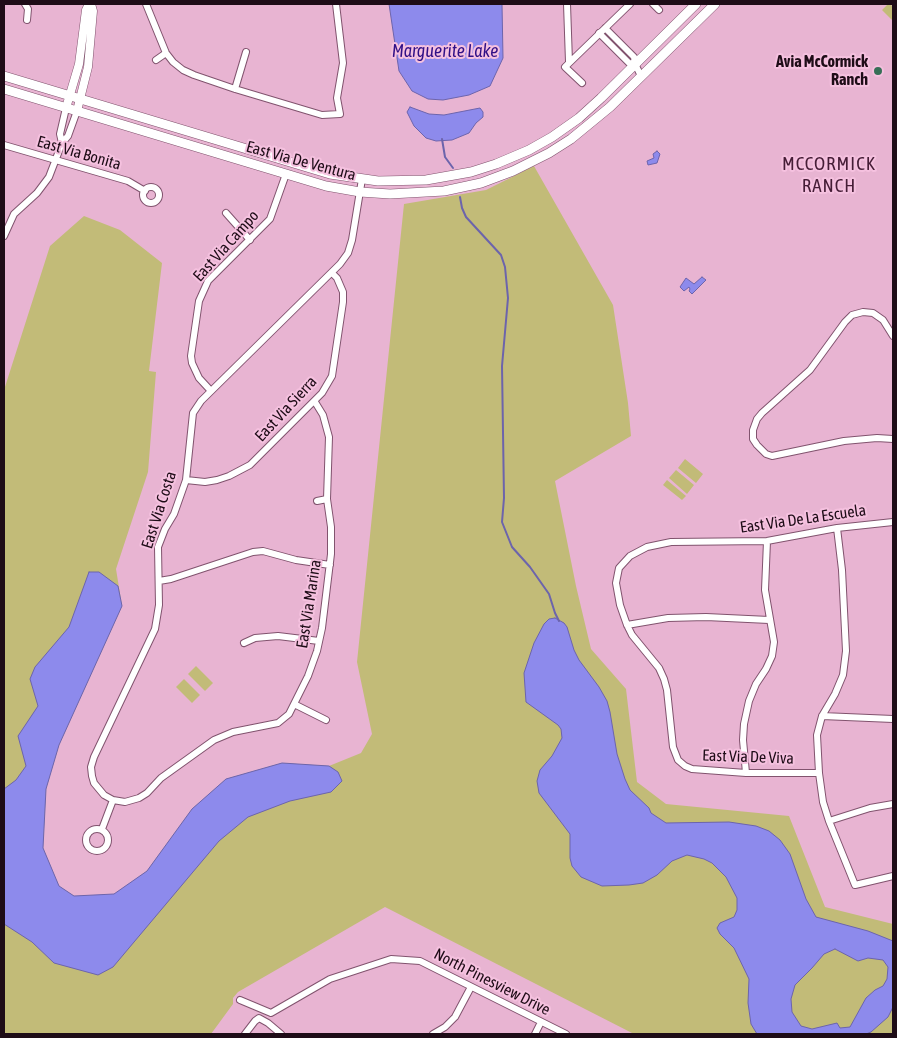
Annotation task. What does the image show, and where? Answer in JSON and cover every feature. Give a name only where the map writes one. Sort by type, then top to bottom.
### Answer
[{"type":"main road","name":"East Via De Ventura","points":[[4,76],[320,171],[362,179],[402,182],[437,179],[477,171],[541,143],[572,122],[601,98],[696,4]]},
{"type":"main road","name":"East Via De Ventura","points":[[4,89],[326,186],[360,192],[405,194],[444,191],[481,183],[513,171],[549,154],[571,139],[604,112],[715,4]]},
{"type":"street","points":[[26,4],[28,9],[27,20]]},
{"type":"street","points":[[4,236],[14,214],[49,178],[62,143],[68,136],[77,111],[88,67],[93,10],[90,4],[86,10],[79,64],[60,134],[62,143]]},
{"type":"street","points":[[146,4],[166,53],[178,66],[194,76],[322,115],[340,114],[337,98],[343,64],[336,4]]},
{"type":"street","points":[[567,4],[569,62]]},
{"type":"street","points":[[582,83],[565,67],[630,4]]},
{"type":"street","points":[[653,4],[659,10]]},
{"type":"street","points":[[605,28],[634,57],[641,76]]},
{"type":"street","points":[[599,33],[629,63],[635,64]]},
{"type":"street","points":[[235,89],[246,52]]},
{"type":"street","points":[[156,60],[166,53]]},
{"type":"street","name":"East Via Bonita","points":[[4,145],[128,181],[145,190]]},
{"type":"street","name":"East Via Campo","points":[[211,391],[199,378],[191,356],[199,300],[208,281],[270,219],[286,174]]},
{"type":"street","name":"East Via Costa","points":[[112,800],[104,795],[94,783],[91,767],[155,629],[159,605],[158,547],[165,529],[174,514],[186,480],[194,413],[201,401],[332,273],[348,253],[352,240],[362,179]]},
{"type":"street","points":[[226,213],[250,240]]},
{"type":"street","name":"East Via Sierra","points":[[186,480],[205,482],[217,480],[245,468],[315,402],[325,389],[332,376],[343,292],[340,282],[332,273]]},
{"type":"street","points":[[893,336],[883,320],[873,313],[863,312],[852,316],[845,322],[810,370],[762,413],[752,430],[753,439],[757,446],[766,454],[772,456],[844,441],[877,438],[893,439]]},
{"type":"street","name":"East Via Marina","points":[[112,800],[125,802],[139,798],[147,793],[161,778],[214,740],[233,732],[278,722],[289,714],[314,662],[320,641],[330,565],[331,527],[327,499],[329,437],[324,415],[315,402]]},
{"type":"street","points":[[317,500],[327,499]]},
{"type":"street","name":"East Via De La Escuela","points":[[627,625],[620,605],[616,583],[619,568],[630,556],[647,547],[671,542],[767,541],[837,528],[893,522]]},
{"type":"street","points":[[837,528],[842,570],[846,651],[843,675],[835,694],[822,716],[818,735],[819,773],[823,802],[855,885],[893,876]]},
{"type":"street","points":[[746,773],[743,740],[744,724],[749,701],[756,684],[772,656],[774,642],[765,590],[767,541]]},
{"type":"street","points":[[158,581],[171,579],[254,552],[263,552],[296,560],[330,565]]},
{"type":"street","points":[[627,625],[668,618],[706,617],[769,620]]},
{"type":"street","name":"East Via De Viva","points":[[627,625],[632,635],[659,668],[664,679],[673,747],[678,760],[685,766],[692,769],[746,773],[819,773]]},
{"type":"street","points":[[244,642],[255,638],[278,636],[320,641]]},
{"type":"street","points":[[294,704],[326,720]]},
{"type":"street","points":[[822,716],[893,719]]},
{"type":"street","points":[[102,829],[112,800]]},
{"type":"street","points":[[829,821],[870,808],[893,804]]},
{"type":"street","name":"North Pinesview Drive","points":[[240,1000],[271,1013],[330,979],[391,959],[420,961],[566,1034]]},
{"type":"street","points":[[433,1034],[445,1027],[455,1017],[471,987]]},
{"type":"street","points":[[245,1034],[254,1021],[259,1018],[280,1034]]},
{"type":"street","points":[[535,1034],[541,1022]]},
{"type":"shaded area","points":[[888,4],[893,6],[893,21],[882,10]]},
{"type":"shaded area","points":[[534,166],[613,305],[628,403],[631,436],[555,481],[591,649],[626,689],[637,782],[666,804],[789,816],[825,907],[893,924],[893,1034],[634,1034],[385,907],[238,992],[233,998],[233,1004],[211,1034],[4,1034],[4,390],[50,246],[84,216],[120,230],[162,263],[149,371],[156,372],[148,472],[116,569],[122,606],[59,745],[46,789],[43,848],[59,886],[74,896],[113,895],[147,871],[192,809],[226,779],[282,763],[329,766],[361,753],[372,734],[357,662],[404,204],[486,190]]},
{"type":"shaded area","points":[[685,459],[703,474],[696,483],[678,468]]},
{"type":"shaded area","points":[[676,470],[694,485],[687,494],[669,478]]},
{"type":"shaded area","points":[[667,480],[686,496],[682,500],[663,485]]},
{"type":"shaded area","points":[[196,666],[213,683],[205,691],[188,674]]},
{"type":"shaded area","points":[[184,679],[200,695],[192,703],[176,687]]},
{"type":"water","name":"Marguerite Lake","points":[[389,4],[502,4],[503,58],[490,86],[469,95],[443,100],[428,99],[412,91],[399,71]]},
{"type":"water","points":[[410,107],[429,114],[444,115],[480,108],[483,112],[483,117],[469,133],[452,140],[436,141],[426,138],[414,126],[407,112]]},
{"type":"water","points":[[657,151],[660,154],[657,163],[648,165],[647,161],[654,158],[653,154]]},
{"type":"water","points":[[702,277],[706,280],[692,294],[689,291],[689,287],[684,291],[680,287],[686,278],[694,284]]},
{"type":"water","points":[[89,572],[99,572],[118,586],[122,606],[59,745],[46,789],[43,848],[59,886],[74,896],[114,894],[147,871],[192,809],[226,779],[282,763],[329,766],[338,772],[342,781],[331,792],[290,801],[248,817],[219,841],[113,967],[98,975],[54,963],[32,942],[4,924],[4,789],[16,780],[26,766],[18,736],[38,706],[30,679],[35,667],[69,627]]},
{"type":"water","points":[[555,618],[567,627],[579,660],[607,701],[617,754],[625,779],[630,790],[649,808],[651,813],[666,823],[729,822],[756,826],[769,831],[780,840],[790,854],[806,899],[816,917],[868,931],[893,941],[893,1007],[888,1017],[871,1032],[866,1034],[757,1034],[751,1024],[748,1003],[749,979],[734,948],[720,934],[717,928],[720,923],[734,917],[737,910],[737,898],[726,877],[712,863],[687,855],[672,861],[657,875],[643,883],[602,886],[581,877],[572,866],[570,834],[539,793],[537,781],[540,770],[552,756],[562,738],[561,729],[526,702],[524,673],[534,643],[544,624],[549,619]],"holes":[[[835,949],[858,961],[868,958],[883,960],[888,967],[887,979],[883,986],[866,998],[850,1027],[840,1028],[837,1023],[812,1029],[801,1026],[792,1012],[791,999],[795,985],[824,954]]]},
{"type":"waterway","points":[[442,139],[445,157],[453,168]]},
{"type":"waterway","points":[[460,197],[466,217],[501,255],[505,267],[508,298],[502,366],[504,498],[502,522],[512,547],[530,567],[549,594],[559,621]]},
{"type":"place","name":"Avia McCormick Ranch","points":[[878,71]]},
{"type":"district","name":"MCCORMICK RANCH","points":[[829,175]]}]
